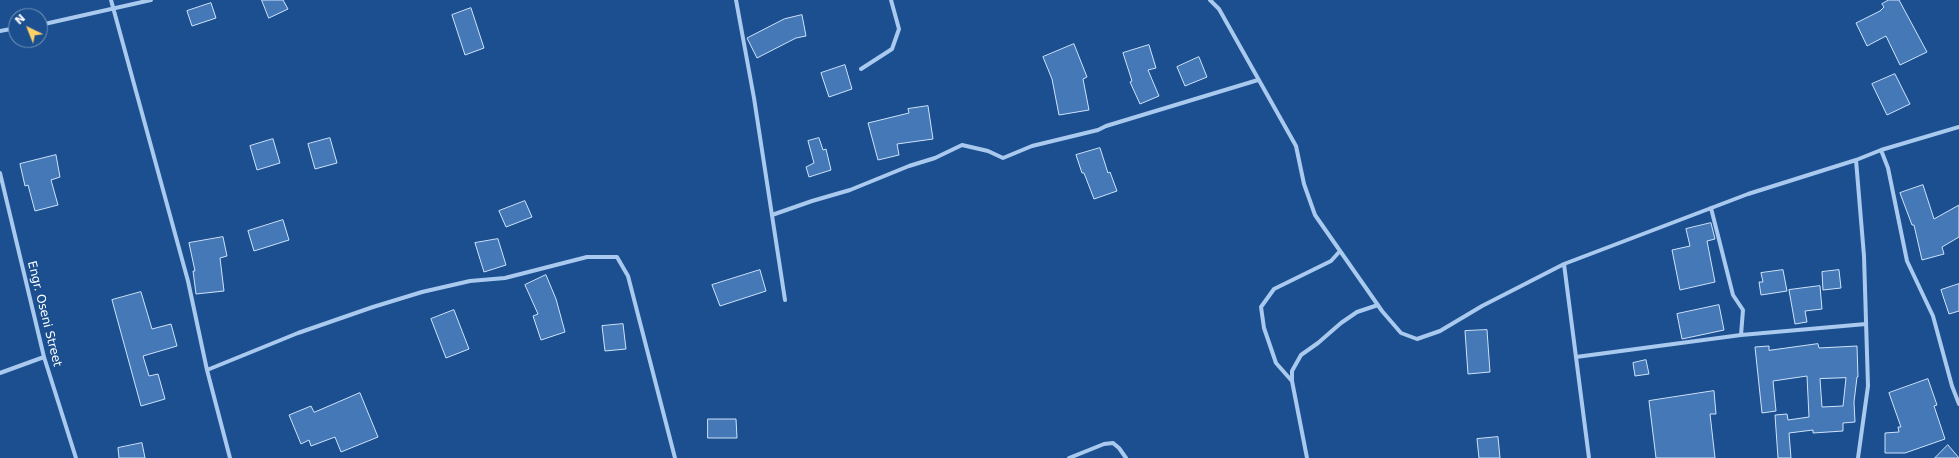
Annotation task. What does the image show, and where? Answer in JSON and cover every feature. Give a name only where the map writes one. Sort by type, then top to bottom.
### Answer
[{"type":"street","points":[[111,0],[115,8],[188,281],[207,370],[230,458]]},
{"type":"street","points":[[48,23],[151,0]]},
{"type":"street","points":[[736,0],[754,98],[785,300]]},
{"type":"street","points":[[861,69],[892,49],[899,28],[891,0]]},
{"type":"street","points":[[1210,0],[1219,9],[1296,146],[1304,184],[1315,215],[1378,305],[1400,333],[1417,339],[1440,331],[1482,306],[1564,264],[1748,194],[1856,160],[1881,150],[1959,127]]},
{"type":"street","points":[[772,215],[850,190],[909,166],[935,158],[962,145],[988,151],[1003,158],[1032,146],[1098,130],[1106,126],[1258,80]]},
{"type":"street","points":[[1881,150],[1888,168],[1907,261],[1933,316],[1952,386],[1959,404]]},
{"type":"street","points":[[1856,160],[1864,256],[1868,386],[1858,458]]},
{"type":"street","name":"Engr. Oseni Street","points":[[0,173],[44,357],[76,458]]},
{"type":"street","points":[[1711,208],[1733,295],[1744,310],[1741,335]]},
{"type":"street","points":[[1292,381],[1276,363],[1264,328],[1261,307],[1274,289],[1331,261],[1340,251]]},
{"type":"street","points":[[207,370],[298,333],[372,307],[422,292],[470,281],[505,278],[587,257],[617,257],[628,276],[674,458]]},
{"type":"street","points":[[1564,264],[1590,458]]},
{"type":"street","points":[[1307,458],[1292,381],[1292,371],[1301,355],[1318,343],[1341,323],[1357,312],[1378,305]]},
{"type":"street","points":[[1576,357],[1741,335],[1866,324]]},
{"type":"street","points":[[0,372],[44,357]]},
{"type":"street","points":[[1069,458],[1104,444],[1113,443],[1126,458]]},
{"type":"building","points":[[262,0],[283,0],[288,9],[269,18]]},
{"type":"building","points":[[1889,0],[1899,0],[1927,52],[1900,65],[1886,36],[1867,46],[1856,23],[1880,11],[1884,7],[1882,4]]},
{"type":"building","points":[[211,3],[216,18],[192,26],[187,11]]},
{"type":"building","points":[[471,8],[484,48],[465,55],[452,15]]},
{"type":"building","points":[[802,15],[806,36],[796,38],[757,58],[747,38],[784,19]]},
{"type":"building","points":[[1074,44],[1087,77],[1083,79],[1089,110],[1059,115],[1052,79],[1043,57]]},
{"type":"building","points":[[1149,45],[1156,68],[1148,70],[1159,96],[1140,104],[1130,82],[1132,81],[1123,53]]},
{"type":"building","points":[[1199,57],[1207,77],[1185,86],[1177,67]]},
{"type":"building","points":[[845,65],[852,89],[829,97],[821,73]]},
{"type":"building","points":[[1895,74],[1910,104],[1887,115],[1872,84]]},
{"type":"building","points":[[928,106],[933,139],[897,144],[899,155],[878,160],[868,123],[909,113],[908,109]]},
{"type":"building","points":[[330,138],[337,163],[315,169],[308,144]]},
{"type":"building","points":[[819,138],[823,150],[826,149],[831,170],[809,177],[806,167],[814,163],[808,141]]},
{"type":"building","points":[[273,139],[280,163],[257,170],[250,146]]},
{"type":"building","points":[[1100,148],[1108,173],[1110,172],[1117,191],[1094,199],[1084,173],[1082,173],[1076,155]]},
{"type":"building","points":[[56,155],[60,177],[51,180],[58,205],[35,211],[28,185],[25,186],[20,164]]},
{"type":"building","points":[[1923,185],[1934,219],[1959,205],[1959,237],[1942,247],[1944,254],[1922,260],[1914,225],[1912,225],[1900,193]]},
{"type":"building","points":[[525,201],[532,217],[506,227],[499,211]]},
{"type":"building","points":[[283,220],[289,240],[254,251],[248,231]]},
{"type":"building","points":[[1711,223],[1715,239],[1707,241],[1715,282],[1680,290],[1672,250],[1690,246],[1686,229]]},
{"type":"building","points":[[223,237],[227,256],[220,258],[224,291],[196,294],[193,271],[195,271],[189,243]]},
{"type":"building","points":[[498,239],[506,265],[484,272],[475,243]]},
{"type":"building","points":[[760,270],[766,291],[720,306],[712,285]]},
{"type":"building","points":[[1783,270],[1787,291],[1761,295],[1759,282],[1763,282],[1761,273]]},
{"type":"building","points":[[1839,270],[1841,288],[1823,290],[1822,272]]},
{"type":"building","points":[[546,275],[556,299],[565,332],[541,340],[533,316],[538,314],[525,285]]},
{"type":"building","points":[[1959,284],[1959,311],[1949,314],[1941,290]]},
{"type":"building","points":[[1820,286],[1822,309],[1805,311],[1807,322],[1795,324],[1789,290]]},
{"type":"building","points":[[141,292],[152,329],[171,324],[177,346],[143,356],[149,376],[158,374],[165,399],[141,406],[112,300]]},
{"type":"building","points":[[1719,305],[1724,330],[1682,339],[1677,314]]},
{"type":"building","points":[[454,310],[469,349],[446,358],[431,319]]},
{"type":"building","points":[[623,324],[626,349],[605,351],[602,326]]},
{"type":"building","points":[[1487,330],[1490,372],[1468,374],[1465,331]]},
{"type":"building","points":[[1818,344],[1819,348],[1857,346],[1858,377],[1854,402],[1855,422],[1843,423],[1843,431],[1813,433],[1813,430],[1789,433],[1791,458],[1778,458],[1775,415],[1787,414],[1788,420],[1809,417],[1807,376],[1773,381],[1776,411],[1762,413],[1755,347],[1769,346],[1769,350]],"holes":[[[1846,378],[1843,406],[1822,407],[1820,379]]]},
{"type":"building","points":[[1646,360],[1649,374],[1635,376],[1633,363]]},
{"type":"building","points":[[1928,379],[1937,405],[1934,406],[1945,439],[1905,453],[1885,453],[1885,433],[1899,432],[1898,427],[1901,427],[1889,393]]},
{"type":"building","points":[[1714,391],[1716,414],[1710,414],[1715,458],[1656,458],[1649,401]]},
{"type":"building","points":[[360,393],[378,437],[341,452],[335,437],[311,446],[309,440],[301,444],[289,415],[311,406],[314,412]]},
{"type":"building","points":[[708,419],[736,419],[737,438],[708,438]]},
{"type":"building","points":[[1498,437],[1500,458],[1479,458],[1477,439]]},
{"type":"building","points":[[142,443],[145,458],[119,458],[118,448]]},
{"type":"building","points":[[1948,445],[1959,458],[1935,458]]}]
